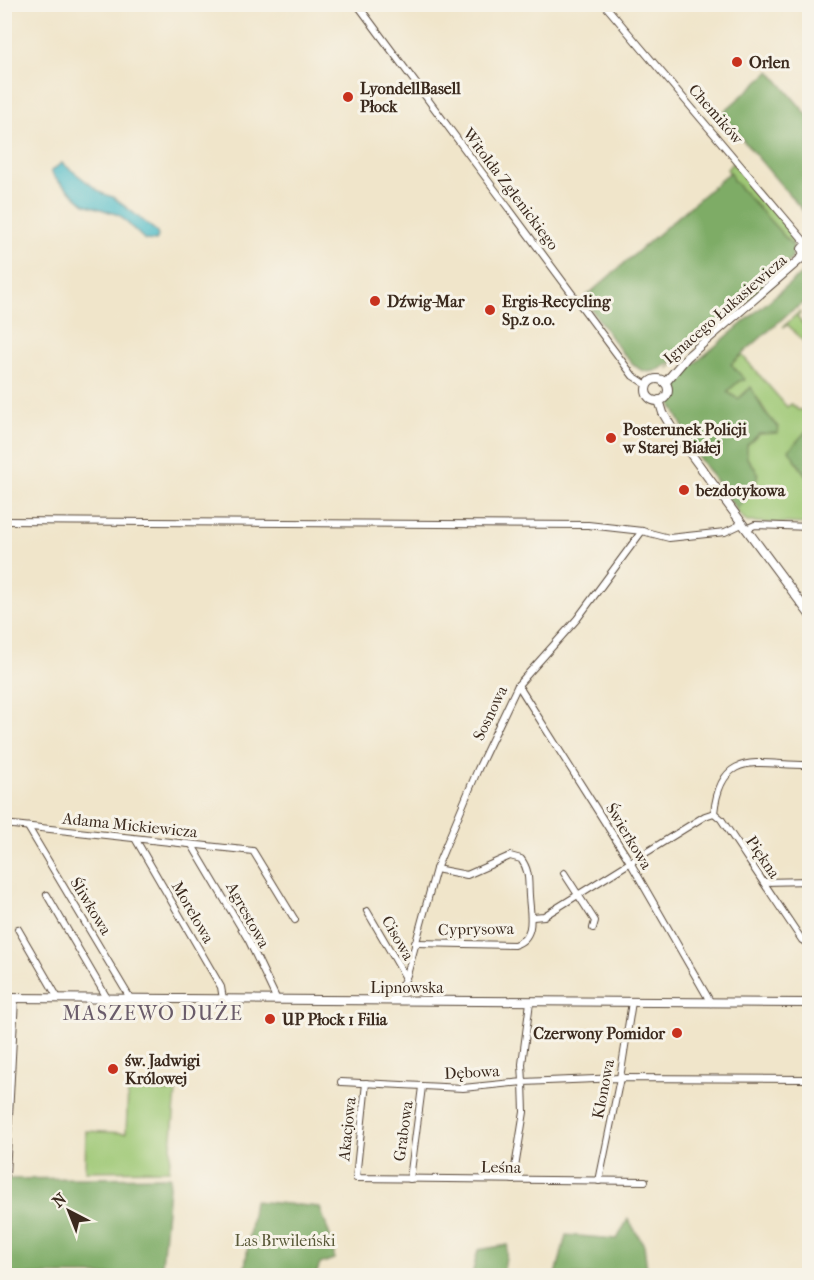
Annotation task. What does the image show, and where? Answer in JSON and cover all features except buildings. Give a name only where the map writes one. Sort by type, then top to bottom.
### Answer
[{"type":"main road","points":[[807,258],[802,249],[808,241]]},
{"type":"main road","name":"Ignacego Łukasiewicza","points":[[665,383],[687,357],[807,258]]},
{"type":"main road","points":[[657,379],[665,383],[666,395],[659,400],[648,397],[647,385],[657,379]]},
{"type":"main road","points":[[659,400],[672,430],[810,615]]},
{"type":"main road","name":"Lipnowska","points":[[4,998],[810,1003]]},
{"type":"street","name":"Witolda Zglenickiego","points":[[357,4],[633,376],[647,385]]},
{"type":"street","name":"Chemików","points":[[604,4],[808,241]]},
{"type":"street","points":[[4,521],[478,522],[588,525],[642,531],[669,538],[725,532],[755,525],[810,526]]},
{"type":"street","name":"Sosnowa","points":[[394,1000],[406,978],[436,869],[478,769],[518,685],[577,619],[642,531]]},
{"type":"street","name":"Świerkowa","points":[[518,685],[630,862],[711,1004]]},
{"type":"street","points":[[436,869],[466,875],[510,856],[521,859],[528,870],[533,917],[544,916],[714,813],[718,786],[725,775],[736,768],[762,762],[781,766],[810,765]]},
{"type":"street","name":"Piękna","points":[[714,813],[802,940],[810,945]]},
{"type":"street","name":"Adama Mickiewicza","points":[[4,824],[254,851],[295,920]]},
{"type":"street","name":"Śliwkowa","points":[[28,827],[130,999]]},
{"type":"street","name":"Morelowa","points":[[136,840],[221,987],[223,999]]},
{"type":"street","name":"Agrestowa","points":[[192,845],[249,941],[278,1000]]},
{"type":"street","points":[[564,873],[595,921],[593,928]]},
{"type":"street","points":[[764,882],[810,881]]},
{"type":"street","points":[[47,895],[107,998]]},
{"type":"street","name":"Cisowa","points":[[367,911],[406,978]]},
{"type":"street","name":"Cyprysowa","points":[[415,943],[514,945],[524,940],[533,917]]},
{"type":"street","points":[[18,929],[58,998]]},
{"type":"street","points":[[6,1175],[15,998]]},
{"type":"street","name":"Dębowa","points":[[341,1082],[463,1088],[523,1082],[522,1064],[530,1002]]},
{"type":"street","name":"Klonowa","points":[[599,1181],[620,1078],[632,1002]]},
{"type":"street","points":[[513,1180],[524,1112],[523,1082],[593,1078],[810,1079]]},
{"type":"street","name":"Akacjowa","points":[[356,1178],[366,1083]]},
{"type":"street","name":"Grabowa","points":[[410,1179],[422,1087]]},
{"type":"street","name":"Leśna","points":[[356,1178],[645,1181]]},
{"type":"green space","points":[[770,71],[809,117],[809,218],[721,114]]},
{"type":"green space","points":[[733,163],[795,236],[793,246],[733,180],[727,169]]},
{"type":"green space","points":[[730,172],[733,180],[793,246],[792,258],[674,360],[656,370],[644,371],[620,350],[584,298]]},
{"type":"green space","points":[[792,258],[778,275],[668,369],[695,340]]},
{"type":"green space","points":[[809,269],[809,300],[791,311],[731,364],[745,380],[739,381],[727,392],[738,399],[751,387],[763,410],[779,428],[777,433],[759,434],[747,445],[747,458],[758,473],[751,493],[736,509],[683,436],[685,431],[670,402],[678,380],[694,364]]},
{"type":"green space","points":[[799,312],[801,313],[797,317],[809,331],[809,338],[805,343],[788,325],[783,327]]},
{"type":"green space","points":[[742,355],[787,407],[791,404],[798,410],[809,409],[809,428],[802,436],[795,460],[809,480],[809,524],[747,522],[735,509],[753,486],[755,468],[747,458],[747,445],[755,438],[769,417],[756,396],[746,393],[738,399],[727,392],[739,381],[731,364]]},
{"type":"green space","points":[[809,428],[809,480],[789,450]]},
{"type":"green space","points":[[128,1090],[176,1092],[169,1170],[85,1171],[86,1131],[126,1133]]},
{"type":"green space","points":[[170,1177],[161,1275],[5,1275],[5,1179]]},
{"type":"green space","name":"Las Brwileński","points":[[254,1201],[320,1207],[331,1240],[334,1259],[320,1264],[316,1275],[244,1275]]},
{"type":"green space","points":[[628,1219],[644,1245],[647,1269],[636,1275],[556,1275],[566,1235],[617,1239]]},
{"type":"green space","points":[[508,1245],[503,1275],[472,1275],[478,1250]]},
{"type":"water","points":[[62,163],[103,194],[113,197],[156,231],[158,236],[156,241],[145,240],[119,215],[85,204],[55,178],[51,171]]},
{"type":"place","name":"Orlen","points":[[737,62]]},
{"type":"place","name":"LyondellBasell Płock","points":[[348,97]]},
{"type":"place","name":"Dźwig-Mar","points":[[375,301]]},
{"type":"place","name":"Ergis-Recycling Sp.z o.o.","points":[[490,310]]},
{"type":"place","name":"Posterunek Policji w Starej Białej","points":[[611,438]]},
{"type":"place","name":"bezdotykowa","points":[[684,490]]},
{"type":"place","name":"UP Płock 1 Filia","points":[[270,1019]]},
{"type":"place","name":"Czerwony Pomidor","points":[[677,1033]]},
{"type":"place","name":"św. Jadwigi Królowej","points":[[113,1069]]},
{"type":"district","name":"MASZEWO DUŻE","points":[[153,1013]]}]
